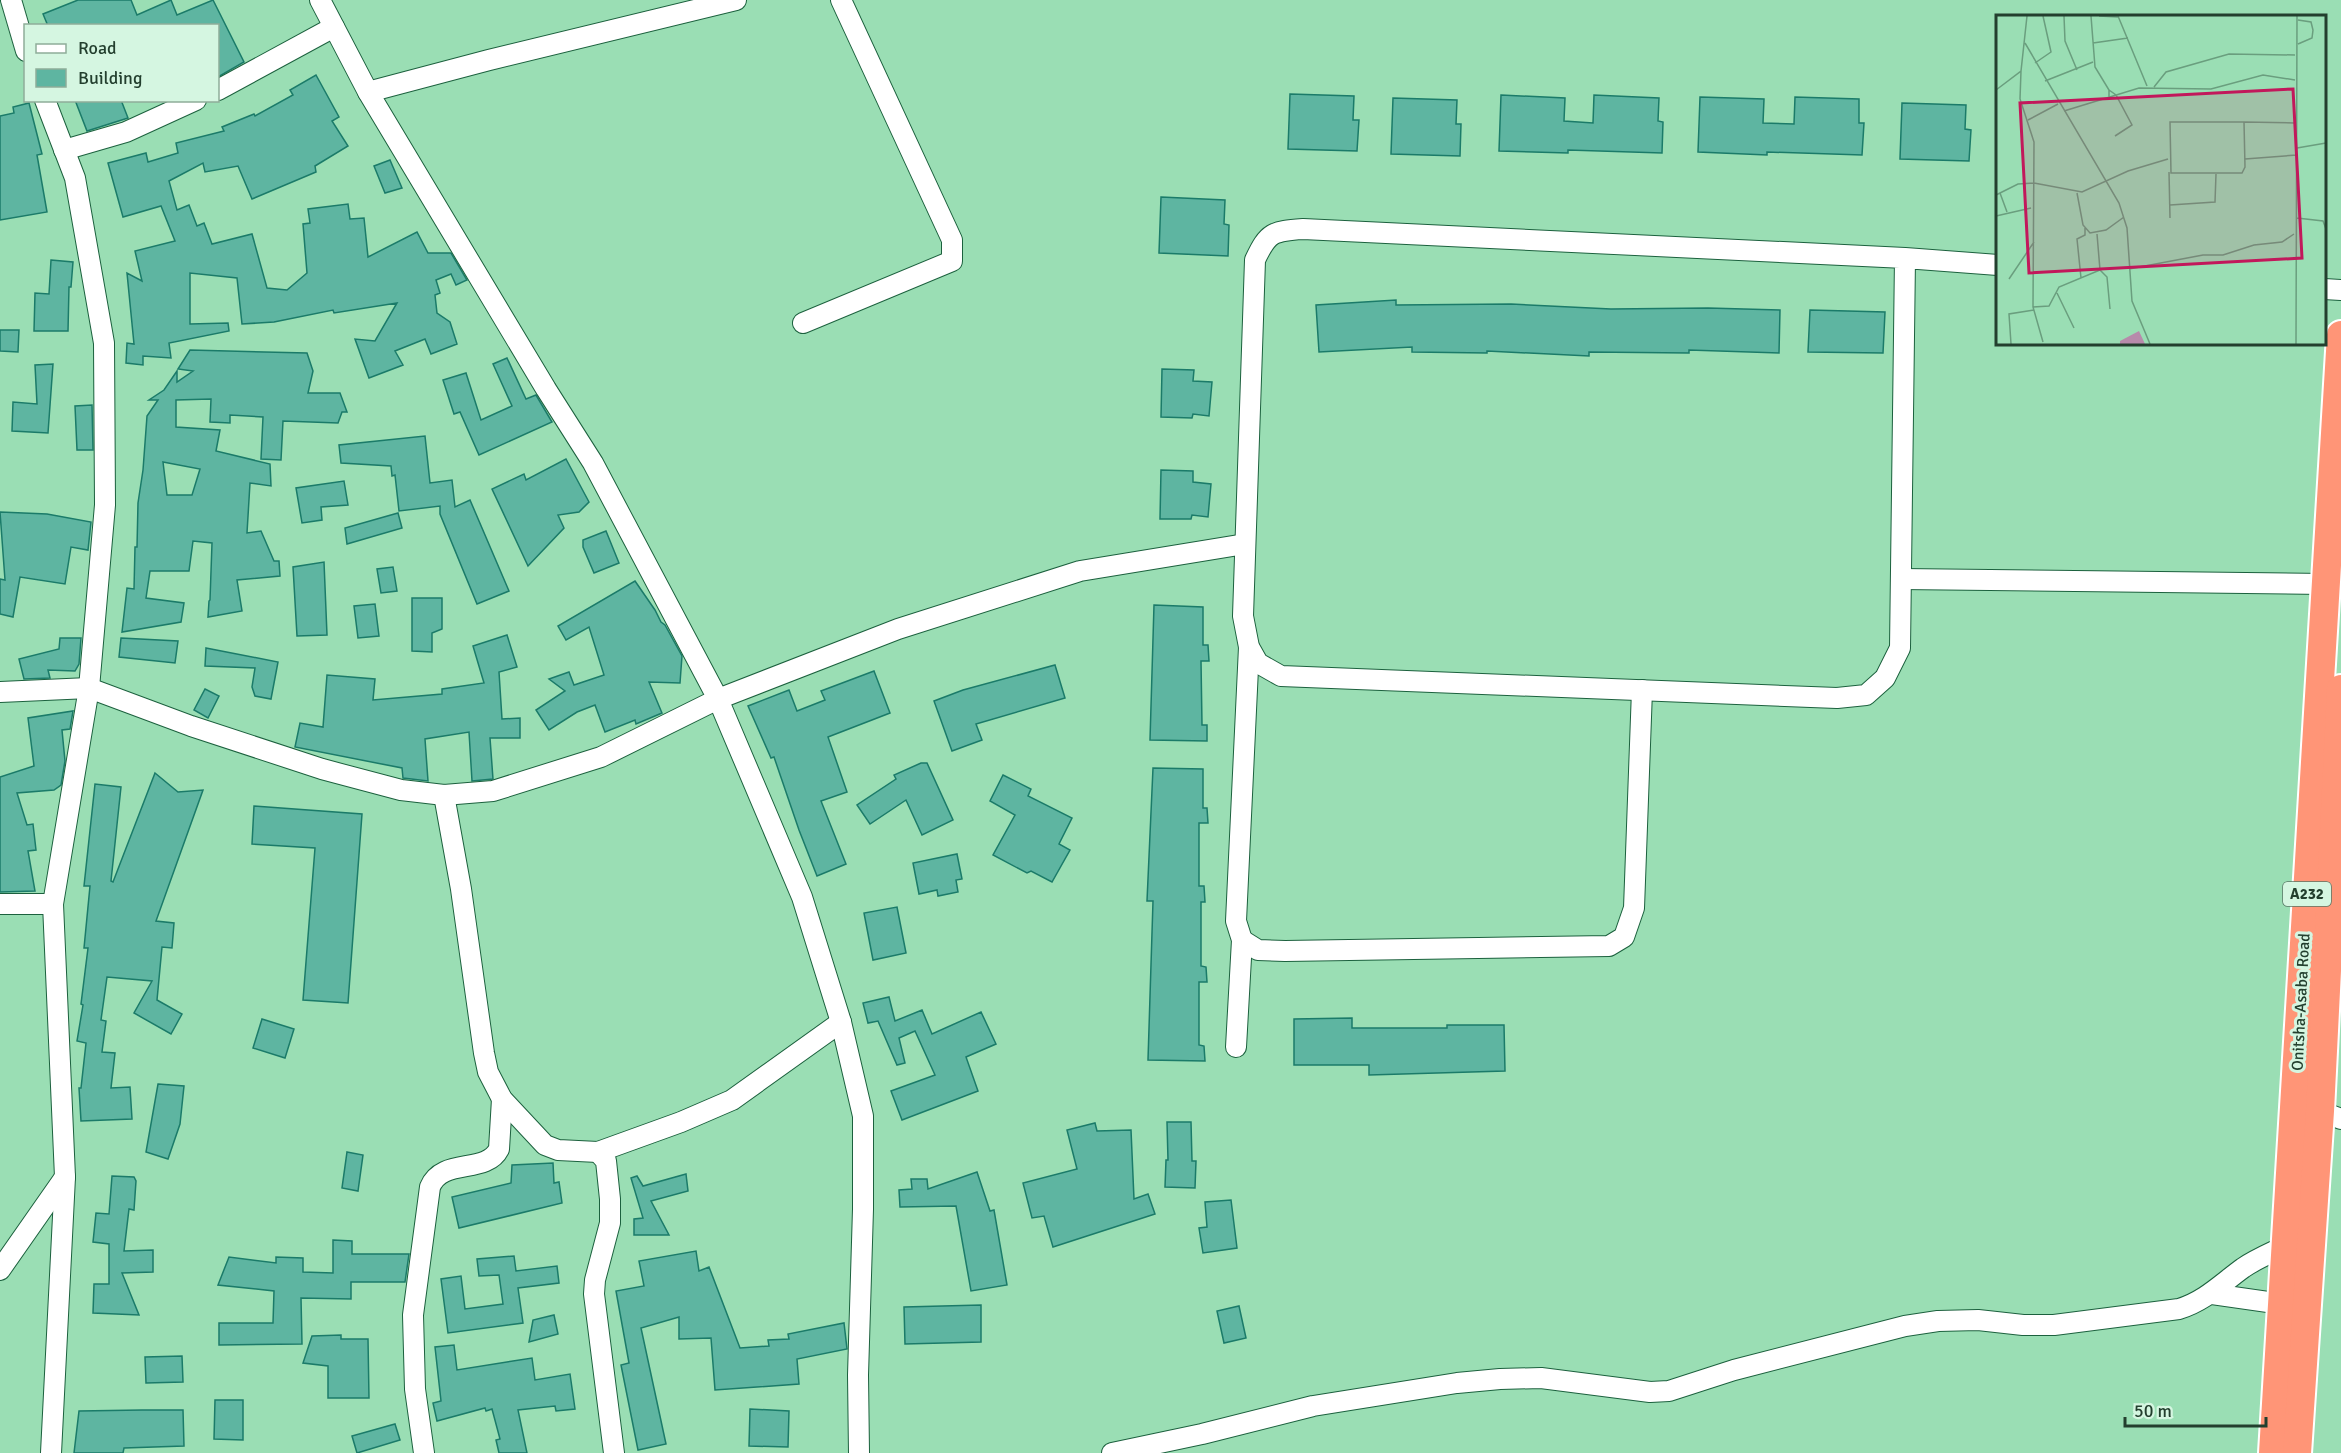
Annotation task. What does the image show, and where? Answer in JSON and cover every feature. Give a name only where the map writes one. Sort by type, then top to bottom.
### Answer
[{"type":"highway","name":"Onitsha-Asaba Road","points":[[2272,1453],[2333,579],[2341,334]]},
{"type":"highway","name":"A232","points":[[2297,1453],[2330,1115],[2341,689]]},
{"type":"street","points":[[12,0],[24,44]]},
{"type":"street","points":[[320,0],[368,92],[546,389],[593,463],[718,699],[802,897],[841,1022],[863,1116],[858,1375],[859,1453]]},
{"type":"street","points":[[368,92],[736,0]]},
{"type":"street","points":[[803,323],[952,261],[952,240],[841,0]]},
{"type":"street","points":[[219,89],[334,27]]},
{"type":"street","points":[[46,102],[75,178],[104,343],[105,505],[89,688],[53,904],[65,1178],[51,1453]]},
{"type":"street","points":[[64,150],[126,132],[192,102]]},
{"type":"street","points":[[1236,1047],[1242,940],[1236,921],[1249,647],[1243,616],[1245,544],[1255,260],[1263,242],[1276,231],[1302,229],[1905,258],[1996,265]]},
{"type":"street","points":[[1249,647],[1258,663],[1281,676],[1838,698],[1866,695],[1886,678],[1900,648],[1905,258]]},
{"type":"street","points":[[2326,289],[2341,290]]},
{"type":"street","points":[[0,692],[89,688],[191,726],[322,769],[401,790],[444,795],[492,791],[601,757],[718,699],[898,629],[1080,571],[1245,544]]},
{"type":"street","points":[[1901,579],[2333,579]]},
{"type":"street","points":[[1242,940],[1258,950],[1285,951],[1609,946],[1624,937],[1634,908],[1642,690]]},
{"type":"street","points":[[444,795],[461,889],[488,1072],[502,1099],[545,1145],[558,1150],[598,1152],[681,1122],[732,1100],[841,1022]]},
{"type":"street","points":[[0,904],[53,904]]},
{"type":"street","points":[[424,1453],[414,1389],[413,1316],[429,1187],[437,1176],[448,1170],[483,1161],[496,1154],[499,1149],[502,1099]]},
{"type":"street","points":[[598,1152],[606,1161],[610,1222],[595,1280],[594,1294],[614,1453]]},
{"type":"street","points":[[0,1270],[65,1178]]},
{"type":"street","points":[[1112,1453],[1202,1434],[1313,1406],[1457,1383],[1541,1378],[1650,1392],[1669,1391],[1734,1370],[1905,1326],[1938,1321],[1978,1320],[2023,1325],[2086,1322],[2179,1309],[2193,1305],[2212,1294],[2244,1267],[2285,1246]]},
{"type":"street","points":[[2212,1294],[2282,1304]]},
{"type":"building","points":[[78,0],[131,0],[137,15],[171,0],[177,15],[213,0],[244,62],[219,76],[219,24],[47,24],[43,14]]},
{"type":"building","points":[[316,75],[339,117],[332,121],[348,146],[315,166],[316,172],[252,199],[238,166],[205,172],[203,163],[169,181],[177,210],[189,205],[197,226],[204,223],[212,244],[252,234],[267,288],[287,290],[307,273],[303,224],[310,223],[308,209],[348,204],[350,219],[364,218],[368,257],[417,232],[428,253],[451,253],[467,280],[456,285],[451,274],[436,280],[440,293],[435,295],[437,313],[450,322],[457,344],[431,354],[425,339],[395,351],[403,365],[369,378],[355,339],[375,341],[397,303],[334,313],[333,310],[274,322],[242,324],[237,278],[190,273],[190,324],[228,323],[229,331],[169,343],[171,358],[143,356],[143,365],[126,363],[127,343],[134,344],[127,273],[142,281],[135,251],[175,241],[161,206],[123,217],[108,163],[146,153],[148,162],[178,153],[176,143],[224,131],[222,127],[254,114],[255,116],[293,95],[290,90]]},
{"type":"building","points":[[1290,94],[1354,96],[1353,120],[1359,120],[1357,151],[1288,149]]},
{"type":"building","points":[[1501,95],[1565,98],[1564,121],[1593,123],[1594,95],[1659,98],[1658,121],[1663,122],[1662,153],[1568,150],[1568,153],[1499,151]]},
{"type":"building","points":[[1700,97],[1764,99],[1763,123],[1794,124],[1795,97],[1859,99],[1859,123],[1864,123],[1862,155],[1698,152]]},
{"type":"building","points":[[1393,98],[1457,100],[1456,124],[1461,124],[1460,156],[1391,154]]},
{"type":"building","points":[[76,102],[122,102],[128,118],[87,131]]},
{"type":"building","points":[[29,103],[42,154],[37,155],[47,212],[0,220],[0,116],[14,113],[13,107]]},
{"type":"building","points":[[1902,103],[1966,105],[1965,129],[1971,130],[1969,161],[1900,159]]},
{"type":"building","points":[[390,160],[402,188],[385,193],[374,166]]},
{"type":"building","points":[[1161,197],[1225,200],[1224,224],[1229,225],[1228,256],[1159,253]]},
{"type":"building","points":[[51,260],[73,262],[71,287],[69,287],[68,331],[34,331],[35,293],[49,294]]},
{"type":"building","points":[[1396,300],[1396,305],[1511,304],[1611,309],[1780,310],[1779,353],[1689,350],[1689,353],[1589,352],[1589,356],[1487,351],[1487,353],[1412,352],[1412,347],[1319,352],[1316,305]]},
{"type":"building","points":[[1810,310],[1885,312],[1883,353],[1808,352]]},
{"type":"building","points":[[0,330],[19,330],[18,352],[0,351]]},
{"type":"building","points":[[190,350],[307,353],[313,371],[308,393],[340,393],[347,412],[342,412],[338,423],[283,421],[281,460],[261,459],[263,417],[230,415],[230,423],[210,422],[211,399],[176,400],[176,427],[220,430],[216,451],[270,464],[271,486],[250,483],[247,533],[261,531],[274,561],[279,561],[280,576],[237,580],[242,611],[208,617],[212,543],[193,541],[189,571],[150,571],[146,598],[184,603],[181,622],[122,632],[127,588],[134,589],[138,503],[147,416],[158,400],[149,400],[164,390],[177,371],[177,382],[193,371],[178,369]],"holes":[[[163,462],[200,469],[192,495],[167,495]]]},
{"type":"building","points":[[507,358],[526,399],[536,395],[552,422],[479,455],[460,412],[454,414],[443,380],[466,373],[481,420],[512,406],[493,364]]},
{"type":"building","points":[[53,364],[48,433],[12,431],[13,402],[37,404],[35,365]]},
{"type":"building","points":[[1162,369],[1194,370],[1193,381],[1212,382],[1209,416],[1193,414],[1192,418],[1161,417]]},
{"type":"building","points":[[92,405],[93,450],[77,450],[75,406]]},
{"type":"building","points":[[425,436],[430,483],[452,480],[455,507],[470,500],[509,591],[477,604],[440,514],[440,506],[399,511],[395,475],[392,476],[391,466],[341,463],[339,445]]},
{"type":"building","points":[[566,459],[589,502],[579,512],[558,515],[564,528],[528,566],[492,489],[524,474],[526,480]]},
{"type":"building","points":[[1161,470],[1193,471],[1193,482],[1211,484],[1208,517],[1192,515],[1191,519],[1160,519]]},
{"type":"building","points":[[344,481],[348,505],[321,507],[322,520],[302,523],[296,488]]},
{"type":"building","points":[[0,512],[47,514],[91,522],[88,550],[71,547],[65,584],[20,577],[13,617],[0,614],[0,579],[5,580]]},
{"type":"building","points":[[398,513],[402,528],[347,544],[345,528]]},
{"type":"building","points":[[606,531],[619,563],[594,573],[583,547],[583,540]]},
{"type":"building","points":[[324,562],[327,635],[297,636],[293,567]]},
{"type":"building","points":[[393,567],[397,591],[381,593],[377,569]]},
{"type":"building","points":[[635,581],[665,625],[682,656],[680,683],[649,682],[662,713],[636,724],[635,720],[605,732],[595,705],[577,712],[549,730],[536,710],[565,691],[549,679],[569,672],[574,685],[604,675],[589,627],[566,640],[558,626]]},
{"type":"building","points":[[412,598],[442,598],[442,629],[432,633],[432,652],[412,651]]},
{"type":"building","points":[[375,604],[379,636],[358,638],[354,606]]},
{"type":"building","points":[[1154,605],[1203,607],[1203,645],[1208,645],[1209,661],[1201,661],[1202,725],[1207,725],[1207,741],[1150,740]]},
{"type":"building","points":[[507,635],[517,667],[499,672],[502,719],[520,718],[520,738],[490,738],[493,779],[472,781],[469,732],[425,739],[428,781],[403,778],[402,768],[295,747],[300,723],[323,727],[327,675],[375,679],[373,700],[442,694],[442,689],[484,683],[473,646]]},
{"type":"building","points":[[60,638],[81,638],[79,664],[75,671],[48,670],[50,678],[24,679],[19,659],[59,649]]},
{"type":"building","points":[[121,638],[178,641],[175,663],[119,657]]},
{"type":"building","points":[[206,648],[278,662],[271,699],[255,696],[252,687],[255,668],[205,666]]},
{"type":"building","points":[[1055,665],[1065,698],[976,724],[982,740],[952,751],[934,701],[963,690]]},
{"type":"building","points":[[874,671],[890,713],[828,737],[847,792],[821,801],[846,864],[817,876],[774,757],[771,758],[748,706],[789,690],[797,711],[825,700],[821,691]]},
{"type":"building","points":[[205,689],[219,696],[208,718],[194,710]]},
{"type":"building","points":[[73,711],[70,729],[62,730],[65,761],[61,785],[54,790],[17,793],[27,825],[33,824],[36,850],[28,851],[35,891],[0,892],[0,777],[34,766],[28,718]]},
{"type":"building","points":[[921,763],[927,763],[953,820],[922,835],[906,800],[870,824],[857,805],[896,779],[894,775]]},
{"type":"building","points":[[1153,768],[1203,769],[1203,808],[1207,808],[1208,823],[1199,823],[1199,886],[1204,886],[1205,902],[1201,902],[1201,966],[1206,967],[1207,982],[1199,982],[1199,1045],[1204,1046],[1205,1061],[1148,1060],[1153,901],[1147,901]]},
{"type":"building","points":[[155,773],[178,792],[203,790],[156,921],[174,923],[172,948],[162,947],[157,1000],[182,1014],[171,1034],[134,1013],[152,981],[107,977],[101,1020],[106,1021],[102,1052],[115,1053],[111,1088],[130,1087],[132,1119],[81,1121],[79,1088],[81,1088],[86,1043],[77,1041],[88,948],[84,948],[90,886],[84,886],[95,784],[121,787],[111,881],[113,882]]},
{"type":"building","points":[[1003,775],[1031,789],[1028,796],[1072,818],[1059,844],[1070,850],[1052,882],[1031,871],[1027,873],[993,855],[1015,815],[990,801]]},
{"type":"building","points":[[254,806],[362,814],[348,1003],[303,1000],[315,848],[252,844]]},
{"type":"building","points":[[957,854],[962,879],[956,880],[958,892],[938,896],[937,890],[919,894],[913,863]]},
{"type":"building","points":[[897,907],[906,953],[873,960],[864,913]]},
{"type":"building","points":[[889,997],[895,1021],[922,1010],[932,1034],[981,1012],[996,1044],[966,1057],[978,1091],[902,1120],[891,1091],[935,1075],[915,1031],[899,1038],[905,1063],[897,1065],[878,1021],[868,1023],[863,1003]]},
{"type":"building","points":[[1352,1018],[1352,1028],[1447,1028],[1447,1025],[1504,1025],[1505,1071],[1369,1075],[1369,1065],[1294,1065],[1294,1019]]},
{"type":"building","points":[[262,1019],[294,1029],[285,1058],[253,1048]]},
{"type":"building","points":[[158,1084],[184,1086],[180,1124],[168,1159],[146,1152]]},
{"type":"building","points":[[1167,1122],[1191,1122],[1192,1161],[1196,1161],[1195,1188],[1165,1187],[1166,1160],[1168,1160]]},
{"type":"building","points":[[1095,1123],[1097,1131],[1131,1130],[1134,1199],[1148,1194],[1155,1214],[1053,1247],[1044,1216],[1032,1218],[1023,1183],[1077,1169],[1067,1130]]},
{"type":"building","points":[[347,1152],[363,1155],[358,1191],[342,1188]]},
{"type":"building","points":[[553,1163],[554,1183],[559,1182],[562,1203],[459,1228],[452,1197],[511,1183],[512,1165]]},
{"type":"building","points":[[977,1172],[990,1211],[994,1210],[1007,1285],[971,1291],[956,1206],[900,1207],[899,1190],[912,1189],[911,1179],[927,1179],[928,1189]]},
{"type":"building","points":[[686,1174],[688,1191],[651,1201],[669,1235],[634,1235],[634,1219],[643,1218],[631,1178],[637,1176],[643,1186]]},
{"type":"building","points":[[112,1176],[134,1177],[136,1181],[134,1210],[129,1209],[124,1251],[153,1250],[153,1272],[122,1273],[139,1315],[93,1313],[94,1284],[109,1284],[109,1244],[93,1242],[96,1213],[109,1214]]},
{"type":"building","points":[[1231,1200],[1237,1248],[1203,1253],[1199,1228],[1207,1227],[1205,1202]]},
{"type":"building","points":[[333,1240],[352,1241],[352,1254],[409,1254],[405,1282],[351,1282],[351,1299],[301,1298],[302,1344],[219,1345],[219,1323],[273,1323],[274,1291],[218,1285],[229,1257],[276,1263],[276,1257],[303,1258],[303,1272],[333,1273]]},
{"type":"building","points":[[696,1251],[699,1271],[709,1267],[740,1348],[769,1346],[768,1340],[789,1339],[788,1334],[844,1323],[847,1349],[797,1359],[799,1384],[715,1390],[711,1338],[679,1339],[679,1317],[641,1328],[666,1444],[638,1450],[621,1365],[629,1363],[616,1291],[644,1286],[639,1261]]},
{"type":"building","points":[[514,1256],[516,1271],[557,1266],[559,1283],[518,1288],[523,1323],[448,1333],[441,1279],[461,1276],[465,1309],[503,1304],[499,1275],[479,1276],[477,1259]]},
{"type":"building","points":[[981,1305],[981,1342],[905,1344],[904,1307]]},
{"type":"building","points":[[1239,1306],[1246,1338],[1224,1343],[1217,1311]]},
{"type":"building","points":[[554,1315],[558,1334],[529,1342],[533,1320]]},
{"type":"building","points":[[341,1335],[341,1339],[368,1339],[369,1398],[328,1398],[328,1366],[303,1363],[312,1336]]},
{"type":"building","points":[[454,1345],[457,1370],[532,1358],[535,1380],[570,1374],[575,1409],[556,1411],[555,1406],[518,1410],[527,1453],[499,1453],[496,1440],[500,1439],[492,1409],[486,1411],[485,1408],[437,1421],[433,1403],[441,1401],[435,1347]]},
{"type":"building","points":[[182,1356],[183,1382],[146,1383],[145,1357]]},
{"type":"building","points":[[215,1400],[243,1400],[243,1440],[214,1439]]},
{"type":"building","points":[[750,1409],[789,1411],[788,1447],[749,1446]]},
{"type":"building","points":[[183,1410],[184,1446],[124,1448],[123,1453],[74,1453],[79,1411]]},
{"type":"building","points":[[395,1424],[400,1440],[357,1453],[352,1436]]}]
